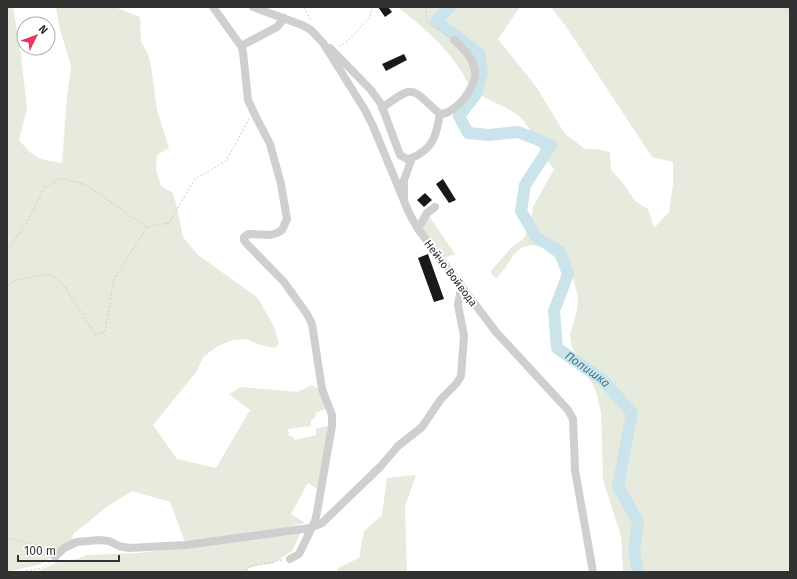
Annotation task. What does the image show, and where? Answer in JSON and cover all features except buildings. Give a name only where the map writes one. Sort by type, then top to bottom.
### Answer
[{"type":"street","points":[[213,7],[241,46],[243,52],[248,100],[270,144],[281,184],[287,219],[282,230],[277,233],[248,234],[244,237],[244,240],[284,282],[307,314],[312,324],[316,341],[322,389],[332,415],[332,426],[317,512],[299,554],[290,558]]},
{"type":"street","name":"Нейчо Войвода","points":[[253,7],[302,25],[311,30],[323,43],[365,110],[404,202],[418,229],[461,288],[496,332],[568,410],[573,419],[575,470],[591,571]]},
{"type":"street","points":[[241,46],[274,30],[284,18]]},
{"type":"street","points":[[440,114],[450,111],[465,98],[475,78],[475,71],[468,53],[454,40]]},
{"type":"street","points":[[323,43],[333,51],[371,90],[382,108],[400,154],[407,159],[420,155],[430,146],[434,139],[440,114]]},
{"type":"street","points":[[382,108],[401,94],[407,91],[412,91],[431,105],[440,114]]},
{"type":"street","points":[[404,202],[404,180],[412,158]]},
{"type":"street","points":[[418,229],[427,214],[435,207]]},
{"type":"street","points":[[58,554],[64,548],[78,542],[99,540],[130,548],[186,545],[310,528],[322,524],[380,467],[398,446],[422,427],[441,399],[456,384],[461,376],[464,336],[458,305],[461,288]]},
{"type":"path","points":[[333,51],[348,41],[370,17],[372,7]]},
{"type":"path","points":[[427,7],[427,23],[454,40]]},
{"type":"path","points":[[782,7],[790,12]]},
{"type":"path","points":[[7,250],[26,224],[44,188],[62,178],[86,185],[147,227],[168,224],[196,179],[226,161],[254,112]]},
{"type":"path","points":[[7,285],[16,280],[50,274],[64,285],[95,335],[105,332],[114,279],[147,227]]},
{"type":"path","points":[[7,538],[58,554],[43,568],[18,572]]},
{"type":"path","points":[[242,572],[251,566],[290,558]]},
{"type":"shaded area","points":[[7,7],[13,7],[16,25],[16,56],[21,56],[27,108],[19,140],[33,155],[42,159],[62,163],[67,96],[71,66],[59,26],[56,7],[115,7],[140,17],[141,42],[148,54],[157,110],[169,148],[157,155],[156,170],[161,186],[172,192],[176,203],[183,237],[198,255],[258,298],[274,327],[279,343],[275,348],[260,345],[246,339],[233,340],[218,346],[203,357],[197,371],[153,425],[177,459],[216,468],[250,410],[229,394],[241,387],[298,392],[311,385],[321,390],[329,408],[315,413],[316,416],[311,421],[311,426],[288,429],[289,436],[292,436],[295,440],[316,435],[316,429],[331,425],[319,490],[308,483],[291,514],[305,523],[279,529],[185,542],[170,502],[132,491],[108,506],[73,534],[72,548],[58,553],[41,564],[7,572]]},
{"type":"shaded area","points":[[397,7],[520,7],[498,39],[537,88],[565,134],[585,149],[597,149],[610,152],[611,170],[623,183],[635,201],[648,209],[654,228],[669,212],[673,185],[673,162],[652,157],[567,28],[551,7],[790,7],[790,572],[623,572],[621,536],[603,480],[601,413],[596,391],[572,347],[570,335],[577,310],[578,298],[572,273],[544,248],[532,245],[523,247],[516,252],[496,278],[492,275],[491,271],[510,249],[524,238],[530,227],[533,207],[554,169],[544,157],[525,122],[515,113],[487,99],[475,91],[468,83],[454,60],[439,43]]},
{"type":"shaded area","points":[[429,216],[455,254],[444,258],[422,229]]},
{"type":"shaded area","points":[[416,475],[405,506],[407,572],[337,572],[338,568],[359,558],[364,531],[382,515],[387,478]]},
{"type":"shaded area","points":[[301,532],[292,551],[272,564],[248,568],[249,572],[37,572],[60,561],[77,559],[87,555],[138,553]]},
{"type":"waterway","name":"Попишка","points":[[450,7],[436,21],[479,53],[482,73],[476,94],[459,116],[468,133],[489,135],[518,132],[551,145],[525,185],[521,211],[536,237],[560,252],[568,274],[554,311],[557,348],[603,380],[632,413],[618,486],[638,522],[634,552],[638,572]]}]
